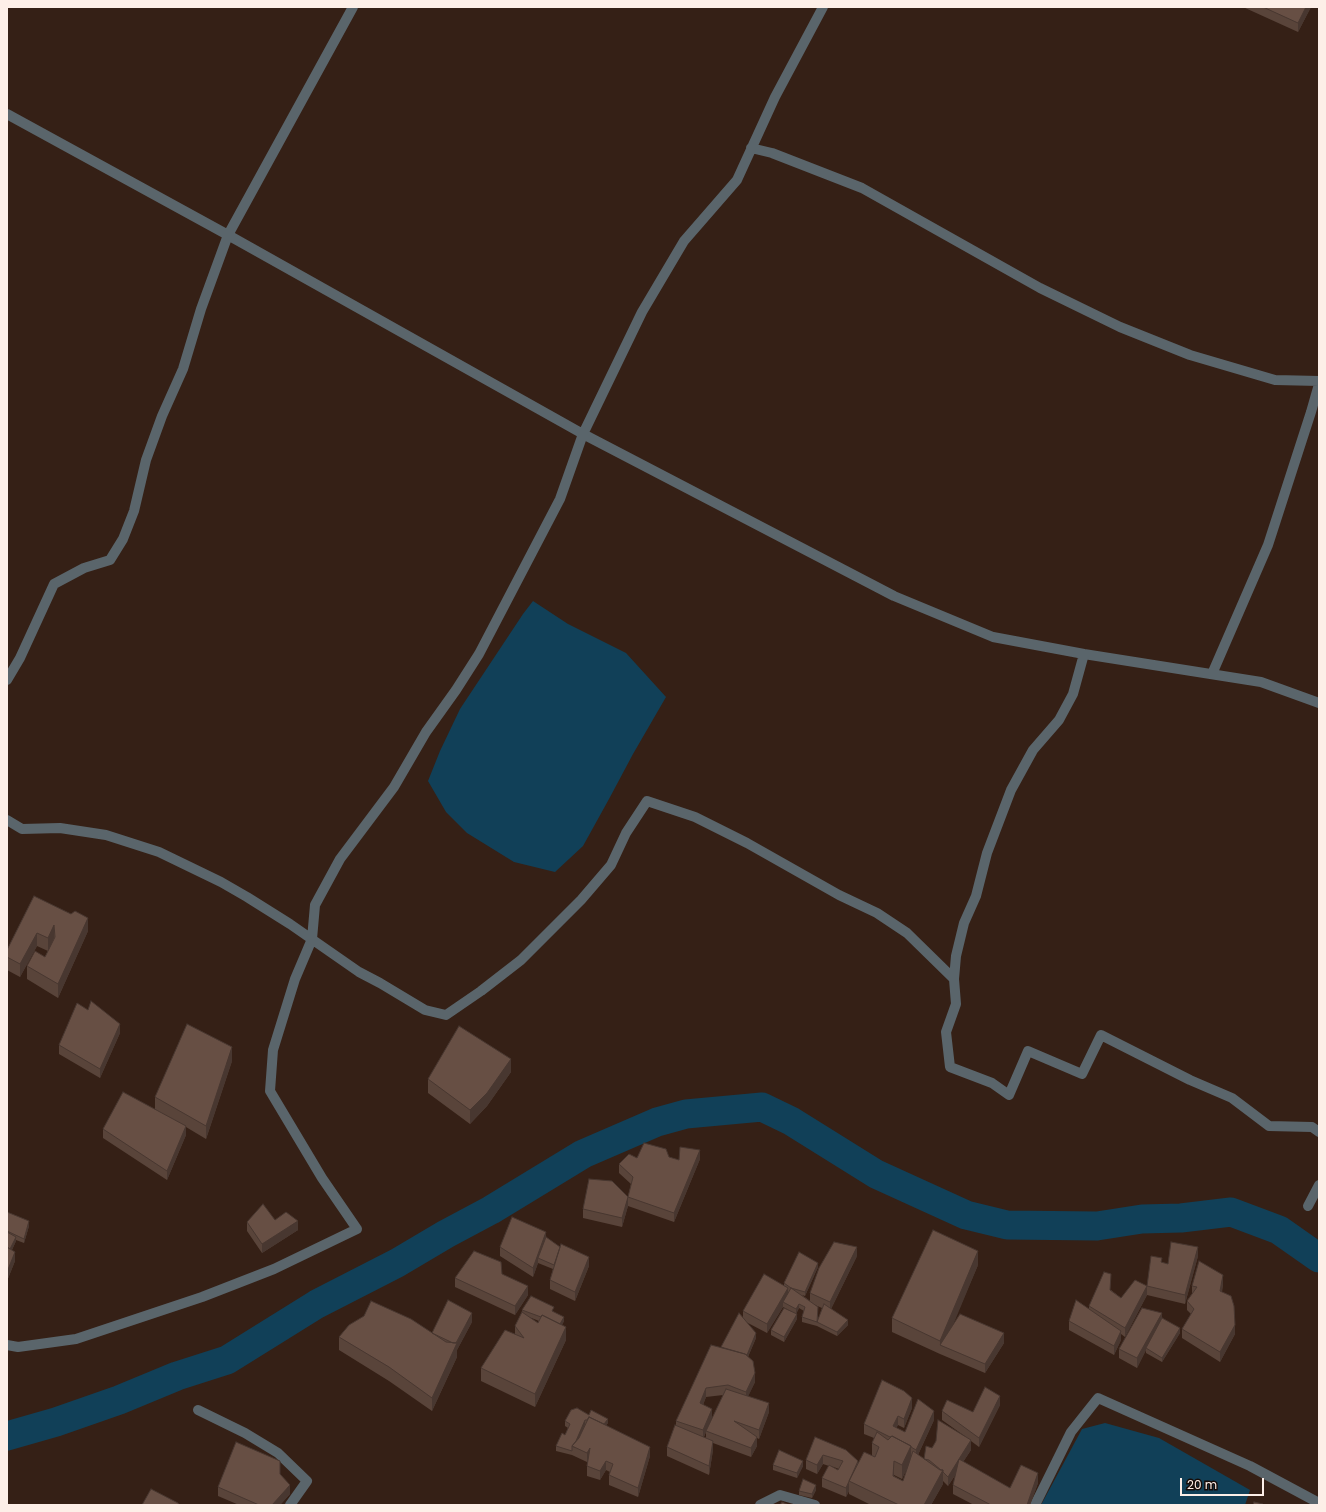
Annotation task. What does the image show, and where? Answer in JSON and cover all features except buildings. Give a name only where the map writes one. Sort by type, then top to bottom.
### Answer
[{"type":"street","points":[[7,680],[20,658],[54,584],[84,568],[110,560],[123,539],[134,511],[146,460],[162,416],[183,369],[201,309],[228,235],[353,7]]},
{"type":"street","points":[[7,1345],[18,1347],[76,1339],[202,1297],[274,1269],[357,1228],[322,1178],[270,1091],[273,1050],[295,979],[312,939],[315,905],[325,884],[340,859],[394,787],[426,732],[456,690],[479,654],[560,499],[583,434],[642,312],[684,241],[737,180],[775,97],[823,7]]},
{"type":"street","points":[[7,114],[228,235],[583,434],[894,596],[993,637],[1084,654],[1261,682],[1319,703]]},
{"type":"street","points":[[751,148],[772,153],[862,188],[1040,288],[1120,327],[1190,355],[1275,380],[1319,382],[1312,412],[1268,545],[1212,674]]},
{"type":"street","points":[[1084,654],[1073,694],[1059,720],[1033,750],[1011,790],[987,853],[976,896],[964,923],[956,956],[954,979],[956,1004],[946,1032],[950,1067],[992,1084],[1009,1094],[1028,1051],[1082,1074],[1101,1035],[1190,1080],[1232,1098],[1269,1126],[1312,1127],[1319,1132]]},
{"type":"street","points":[[7,820],[22,830],[60,828],[106,835],[159,852],[222,882],[312,939],[359,972],[380,982],[425,1010],[446,1014],[481,992],[521,960],[581,900],[611,865],[626,833],[647,801],[695,817],[741,840],[839,895],[877,913],[907,933],[954,979]]},
{"type":"street","points":[[1308,1206],[1319,1184]]},
{"type":"street","points":[[1035,1505],[1071,1432],[1098,1398],[1250,1466],[1319,1502]]},
{"type":"street","points":[[198,1410],[245,1433],[278,1453],[307,1481],[290,1505]]},
{"type":"street","points":[[760,1505],[780,1495],[816,1505]]},
{"type":"water","points":[[533,601],[568,624],[626,653],[666,697],[583,846],[555,872],[514,862],[467,833],[446,812],[428,781],[440,751],[460,709]]},
{"type":"water","points":[[1105,1423],[1159,1438],[1250,1490],[1245,1505],[1041,1505],[1082,1429]]},
{"type":"waterway","points":[[7,1436],[56,1422],[119,1400],[177,1376],[227,1360],[317,1304],[397,1263],[491,1210],[583,1154],[657,1122],[686,1114],[762,1107],[791,1121],[876,1174],[966,1215],[1007,1225],[1097,1226],[1142,1219],[1181,1218],[1231,1212],[1279,1230],[1319,1258]]}]
